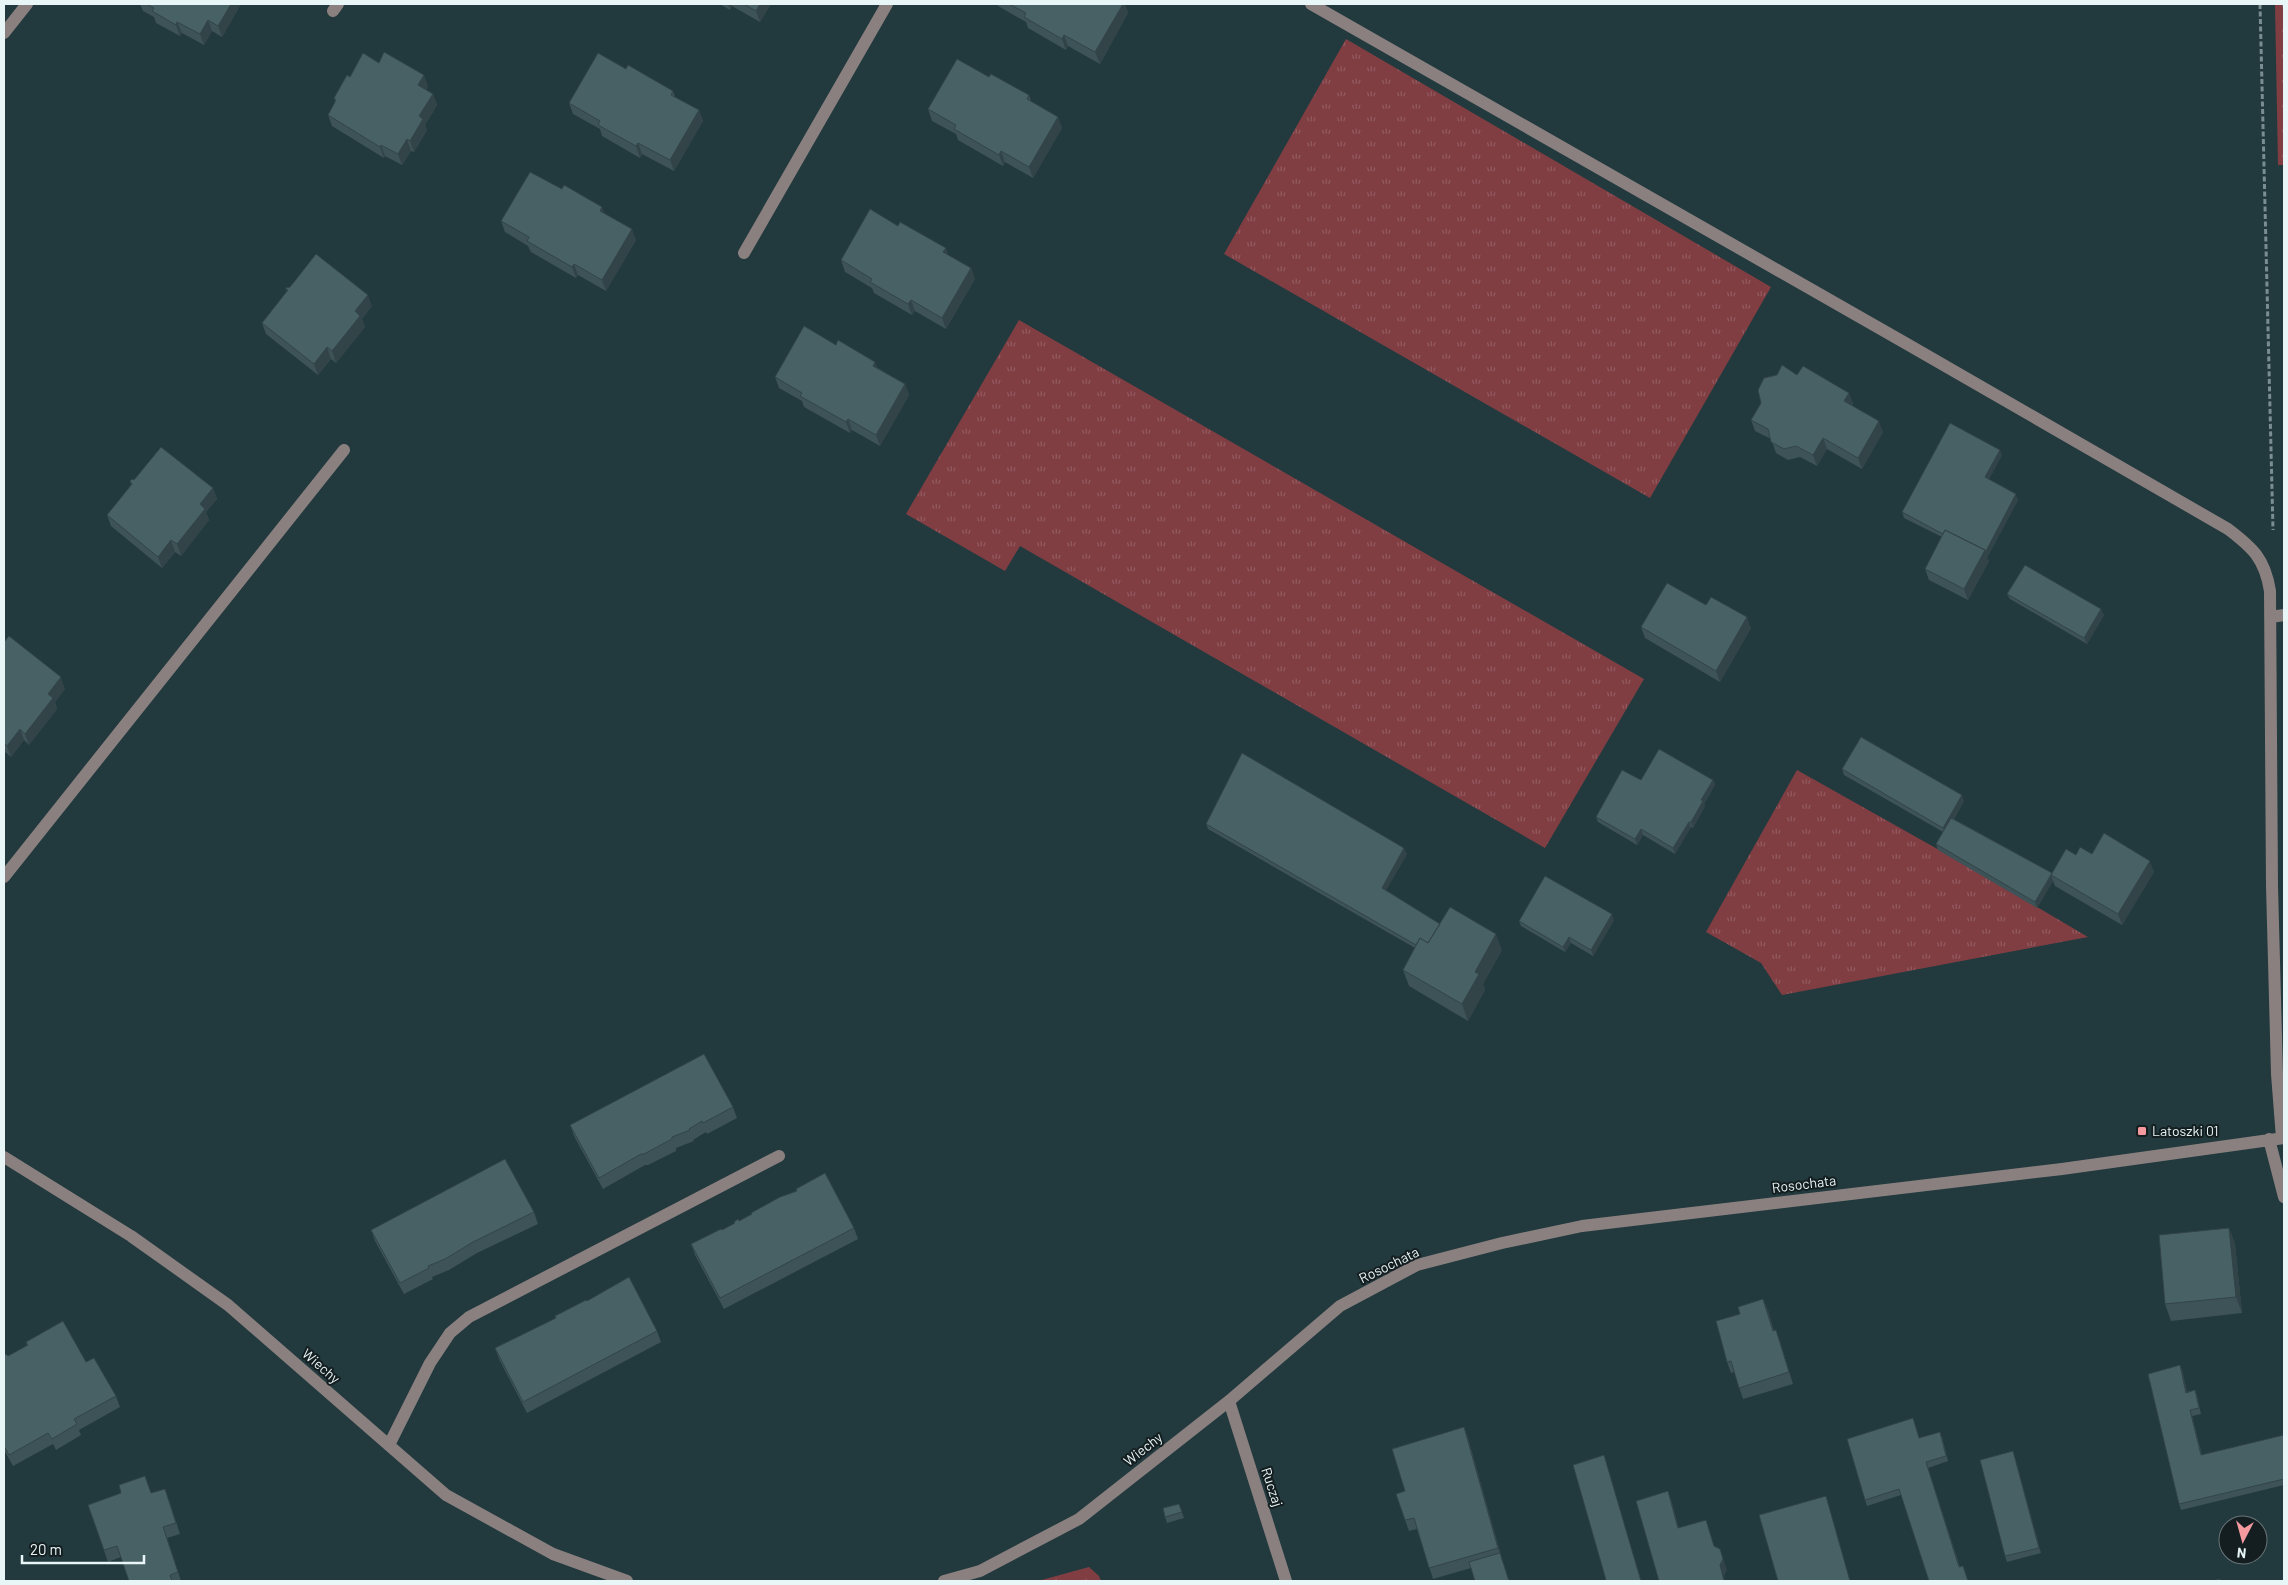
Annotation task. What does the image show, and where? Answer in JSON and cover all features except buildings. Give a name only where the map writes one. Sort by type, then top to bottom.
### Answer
[{"type":"street","points":[[4,33],[27,4]]},
{"type":"street","points":[[744,253],[887,4]]},
{"type":"street","points":[[1311,4],[1908,344],[2228,529],[2252,547],[2262,564],[2270,591],[2272,886],[2277,1074],[2283,1138]]},
{"type":"street","points":[[4,877],[344,450]]},
{"type":"street","points":[[2271,617],[2284,615]]},
{"type":"street","name":"Rosochata","points":[[1340,1306],[1417,1265],[1502,1243],[1582,1226],[2062,1169],[2283,1138]]},
{"type":"street","points":[[2269,1139],[2284,1196]]},
{"type":"street","points":[[389,1445],[430,1364],[450,1333],[470,1317],[779,1156]]},
{"type":"street","name":"Wiechy","points":[[4,1157],[131,1236],[214,1294],[446,1495],[553,1554],[627,1581]]},
{"type":"street","name":"Wiechy","points":[[944,1581],[980,1570],[1079,1519],[1228,1401],[1340,1306]]},
{"type":"street","name":"Ruczaj","points":[[1228,1401],[1286,1581]]},
{"type":"path","points":[[2260,4],[2274,546],[2262,564]]},
{"type":"green space","points":[[2275,4],[2284,4],[2284,165],[2278,165]]},
{"type":"green space","points":[[1346,39],[1771,287],[1650,498],[1224,254]]},
{"type":"green space","points":[[1019,320],[1644,679],[1545,848],[1020,546],[1005,571],[906,514]]},
{"type":"green space","points":[[1797,770],[1973,869],[2088,937],[1782,995],[1761,963],[1706,932]]},
{"type":"green space","points":[[1089,1567],[1099,1576],[1101,1581],[1038,1581]]},
{"type":"place","name":"Latoszki 01","points":[[2142,1131]]}]
